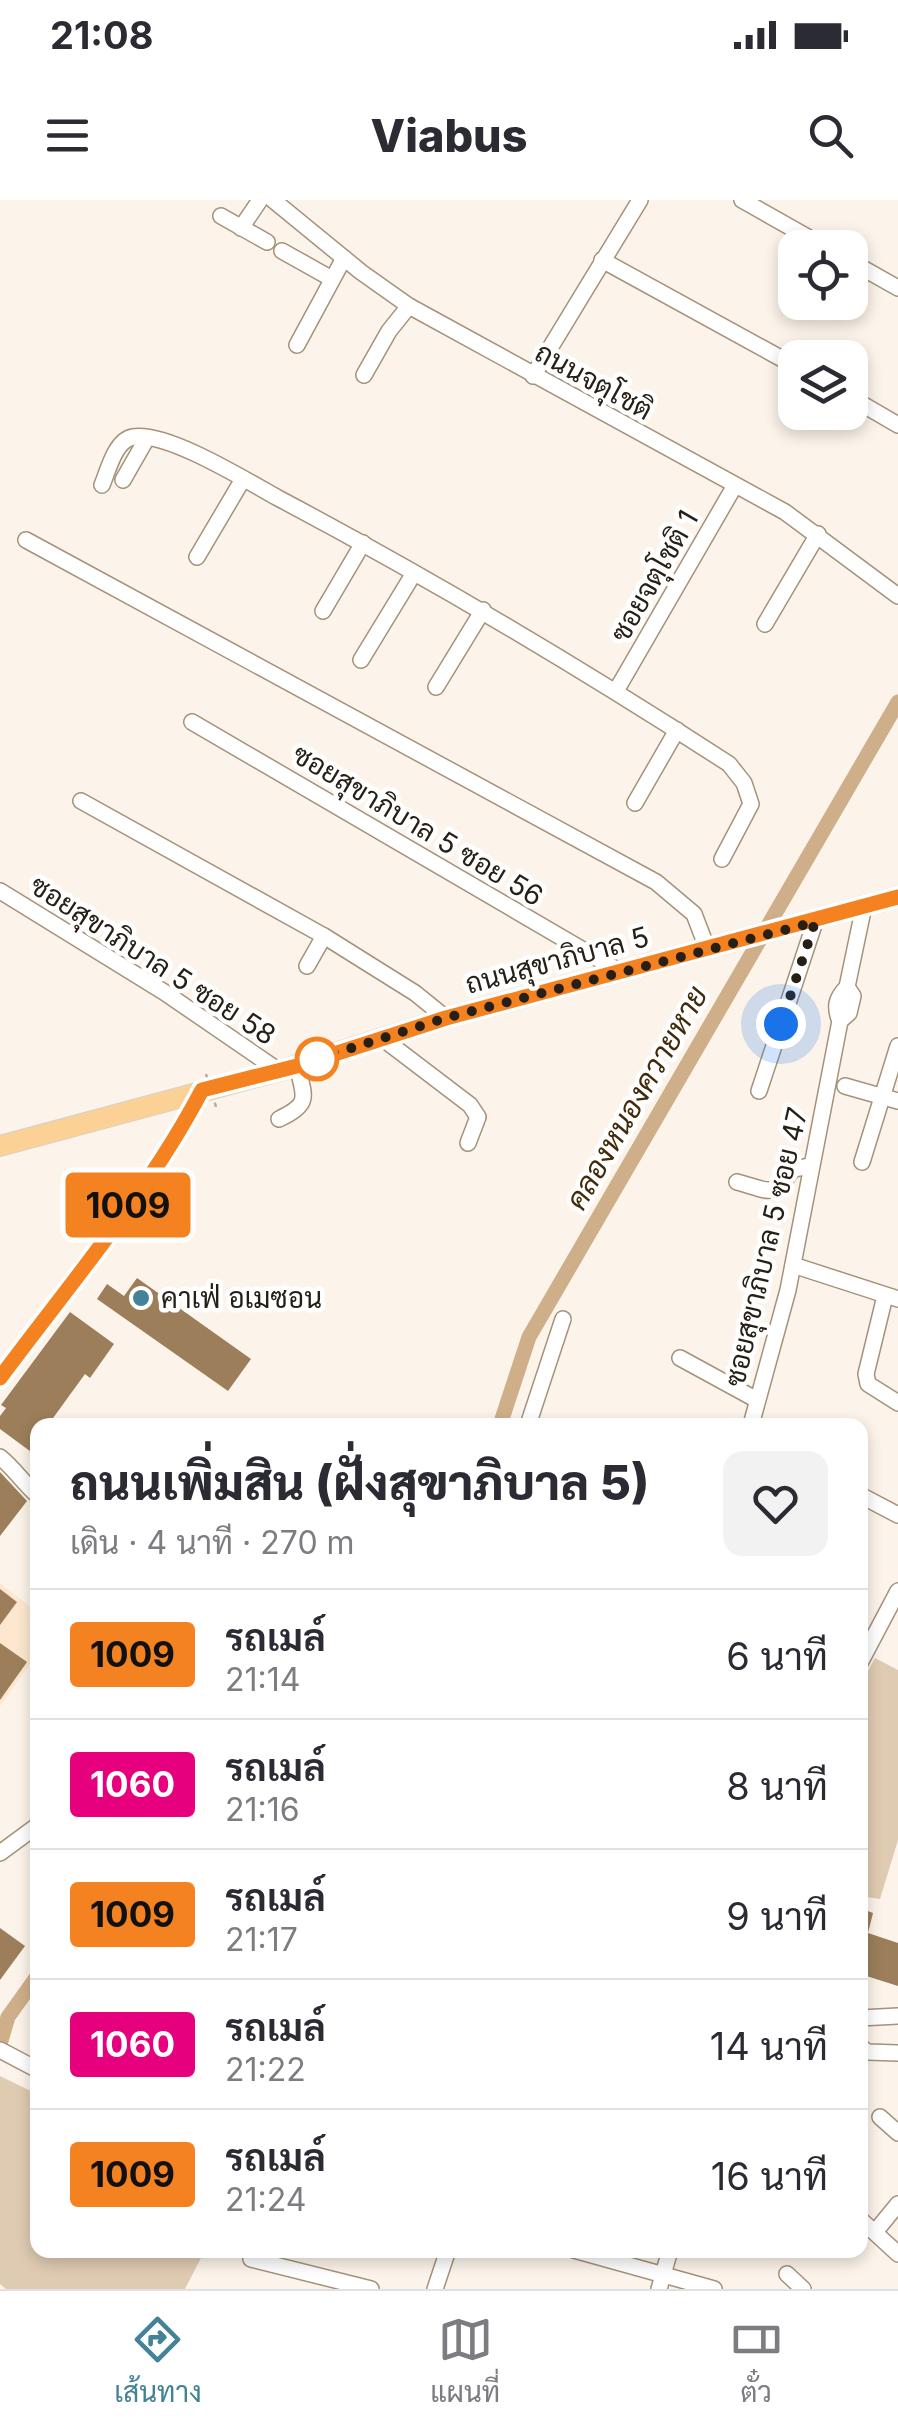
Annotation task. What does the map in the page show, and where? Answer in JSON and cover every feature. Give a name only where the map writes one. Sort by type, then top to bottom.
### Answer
[{"type":"main road","name":"ถนนสุขาภิบาล 5","points":[[0,1146],[204,1082],[288,1068],[446,1018],[898,897]]},
{"type":"street","points":[[241,228],[260,200]]},
{"type":"street","name":"ถนนจตุโชติ","points":[[272,200],[409,306],[784,512],[898,596]]},
{"type":"street","points":[[533,376],[640,200]]},
{"type":"street","points":[[742,200],[795,230]]},
{"type":"street","points":[[220,216],[267,242]]},
{"type":"street","points":[[282,251],[332,279]]},
{"type":"street","points":[[298,344],[344,258]]},
{"type":"street","points":[[602,260],[778,357]]},
{"type":"street","points":[[868,270],[898,288]]},
{"type":"street","points":[[364,375],[409,306]]},
{"type":"street","points":[[868,408],[898,424]]},
{"type":"street","points":[[102,486],[126,438],[147,438],[186,449],[482,610],[729,764],[749,794],[748,814],[722,860]]},
{"type":"street","points":[[122,480],[147,438]]},
{"type":"street","points":[[197,557],[243,479]]},
{"type":"street","name":"ซอยจตุโชติ 1","points":[[616,691],[734,487]]},
{"type":"street","points":[[765,624],[818,534]]},
{"type":"street","points":[[26,540],[656,882],[694,914],[707,948]]},
{"type":"street","points":[[323,610],[363,543]]},
{"type":"street","points":[[362,660],[414,572]]},
{"type":"street","points":[[436,687],[482,610]]},
{"type":"street","name":"ซอยสุขาภิบาล 5 ซอย 56","points":[[192,722],[620,971]]},
{"type":"street","points":[[635,803],[677,730]]},
{"type":"street","points":[[81,802],[324,936],[446,1018]]},
{"type":"street","name":"ซอยสุขาภิบาล 5 ซอย 58","points":[[0,891],[288,1068]]},
{"type":"street","name":"ซอยสุขาภิบาล 5 ซอย 47","points":[[753,1418],[793,1265],[840,1021],[835,1009],[839,994],[847,987],[864,906]]},
{"type":"street","points":[[758,1091],[815,922]]},
{"type":"street","points":[[307,966],[324,936]]},
{"type":"street","points":[[382,1038],[470,1105],[478,1116],[468,1142]]},
{"type":"street","points":[[862,1162],[890,1099],[898,1046]]},
{"type":"street","points":[[279,1119],[300,1109],[304,1100],[288,1068]]},
{"type":"street","points":[[0,1378],[171,1144],[204,1082]]},
{"type":"street","points":[[845,1086],[890,1099]]},
{"type":"street","points":[[737,1182],[773,1191],[780,1188],[793,1169],[810,1166]]},
{"type":"street","points":[[793,1265],[892,1298],[866,1374],[868,1384],[898,1403]]},
{"type":"street","points":[[530,1418],[563,1319]]},
{"type":"street","points":[[680,1358],[757,1400]]},
{"type":"street","points":[[0,1457],[30,1489]]},
{"type":"street","points":[[868,1499],[898,1515]]},
{"type":"street","points":[[868,1648],[898,1591]]},
{"type":"street","points":[[0,1854],[30,1831]]},
{"type":"street","points":[[868,2018],[898,2016]]},
{"type":"street","points":[[868,2052],[898,2053]]},
{"type":"street","points":[[6,2054],[30,2062]]},
{"type":"street","points":[[880,2117],[898,2134]]},
{"type":"street","points":[[875,2232],[898,2204]]},
{"type":"street","points":[[868,2226],[898,2254]]},
{"type":"street","points":[[435,2289],[445,2258]]},
{"type":"street","points":[[596,2258],[661,2282],[714,2289]]},
{"type":"street","points":[[251,2259],[371,2289]]},
{"type":"street","points":[[786,2274],[803,2289]]},
{"type":"path","points":[[204,1082],[216,1108]]},
{"type":"shaded area","points":[[0,1583],[30,1607],[30,1664],[0,1706]]},
{"type":"shaded area","points":[[875,1658],[898,1670],[898,1840],[880,1899],[868,1897],[868,1671]]},
{"type":"shaded area","points":[[0,2076],[30,2091],[30,2258],[201,2258],[185,2289],[6,2289],[0,2284]]},
{"type":"building","points":[[137,1278],[251,1359],[228,1391],[97,1299],[107,1284],[124,1296]]},
{"type":"building","points":[[70,1312],[114,1344],[90,1378],[85,1374],[53,1418],[30,1418],[30,1451],[0,1429],[0,1416],[6,1408],[1,1405]]},
{"type":"building","points":[[0,1472],[27,1501],[0,1536]]},
{"type":"building","points":[[0,1589],[17,1602],[0,1625]]},
{"type":"building","points":[[0,1643],[27,1662],[0,1700]]},
{"type":"building","points":[[0,1928],[25,1946],[0,1980]]},
{"type":"building","points":[[868,1933],[898,1943],[898,1986],[868,1977]]},
{"type":"waterway","name":"คลองหนองควายหาย","points":[[502,1418],[529,1337],[898,702]]},
{"type":"waterway","name":"คลองหนองควายหาย","points":[[0,2044],[8,2017],[30,1986]]},
{"type":"bus line","name":"1009","points":[[0,1378],[118,1220],[182,1128],[202,1090],[297,1066],[446,1018],[898,897]]},
{"type":"place","name":"คาเฟ่ อเมซอน","points":[[141,1298]]},
{"type":"route","points":[[317,1059],[446,1018],[815,922],[781,1024]]}]
